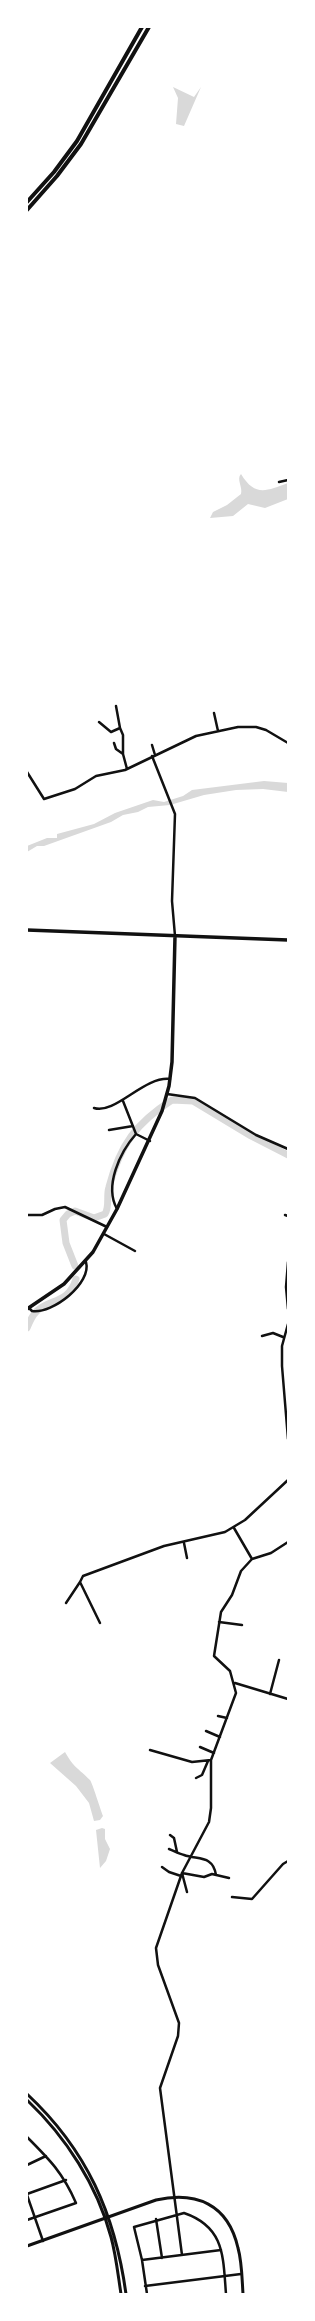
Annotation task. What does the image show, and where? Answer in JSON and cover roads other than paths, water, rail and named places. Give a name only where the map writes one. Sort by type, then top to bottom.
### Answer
[{"type":"highway","points":[[27,202],[54,172],[77,141],[142,27]]},
{"type":"highway","points":[[27,210],[57,176],[81,144],[149,27]]},
{"type":"main road","points":[[27,930],[288,940]]},
{"type":"main road","points":[[28,1309],[55,1292],[86,1262],[108,1227],[150,1141],[166,1099],[170,1079],[175,936]]},
{"type":"street","points":[[279,482],[288,480]]},
{"type":"street","points":[[116,706],[120,728],[123,735],[123,754],[127,769]]},
{"type":"street","points":[[214,713],[218,731]]},
{"type":"street","points":[[99,722],[111,732],[120,728]]},
{"type":"street","points":[[27,772],[44,799],[75,789],[96,776],[127,769],[196,736],[238,727],[256,727],[266,730],[288,742]]},
{"type":"street","points":[[114,743],[116,749],[123,754]]},
{"type":"street","points":[[152,745],[153,756],[173,808],[175,819],[172,901],[175,936]]},
{"type":"street","points":[[94,1108],[98,1109],[123,1101],[136,1090],[156,1081],[170,1079]]},
{"type":"street","points":[[167,1094],[195,1098],[256,1134],[288,1149]]},
{"type":"street","points":[[123,1101],[135,1130],[150,1141]]},
{"type":"street","points":[[109,1130],[135,1130]]},
{"type":"street","points":[[117,1209],[112,1201],[111,1188],[125,1148],[135,1130]]},
{"type":"street","points":[[27,1215],[42,1216],[55,1209],[65,1207],[77,1214],[108,1227]]},
{"type":"street","points":[[104,1234],[135,1251]]},
{"type":"street","points":[[28,1309],[39,1312],[67,1299],[85,1273],[86,1262]]},
{"type":"street","points":[[288,1262],[286,1287],[288,1309]]},
{"type":"street","points":[[288,1324],[288,1328],[283,1337],[282,1366],[288,1439]]},
{"type":"street","points":[[262,1336],[273,1333],[283,1337]]},
{"type":"street","points":[[66,1603],[83,1576],[128,1558],[164,1546],[213,1536],[234,1528],[269,1499],[288,1480]]},
{"type":"street","points":[[234,1528],[252,1559]]},
{"type":"street","points":[[196,1778],[202,1775],[214,1753],[236,1693],[234,1683],[227,1667],[215,1660],[214,1656],[221,1612],[232,1595],[241,1571],[252,1559],[271,1553],[288,1542]]},
{"type":"street","points":[[184,1543],[187,1558]]},
{"type":"street","points":[[80,1582],[100,1623]]},
{"type":"street","points":[[219,1622],[242,1626]]},
{"type":"street","points":[[270,1694],[279,1660]]},
{"type":"street","points":[[234,1683],[288,1699]]},
{"type":"street","points":[[218,1716],[227,1718]]},
{"type":"street","points":[[206,1731],[220,1737]]},
{"type":"street","points":[[200,1747],[214,1753]]},
{"type":"street","points":[[150,1750],[192,1762],[209,1761]]},
{"type":"street","points":[[182,2255],[160,2088],[178,2036],[179,2023],[158,1965],[156,1948],[181,1874],[209,1822],[211,1813],[209,1761]]},
{"type":"street","points":[[170,1835],[174,1838],[178,1853]]},
{"type":"street","points":[[169,1849],[190,1857],[202,1857],[212,1866],[216,1875]]},
{"type":"street","points":[[232,1898],[252,1899],[282,1864],[288,1861]]},
{"type":"street","points":[[162,1867],[169,1872],[181,1874],[204,1877],[216,1875],[229,1878]]},
{"type":"street","points":[[181,1874],[187,1892]]},
{"type":"street","points":[[27,2094],[49,2115],[77,2151],[90,2173],[109,2217],[121,2260],[126,2294]]},
{"type":"street","points":[[27,2100],[52,2126],[86,2177],[111,2236],[121,2294]]},
{"type":"street","points":[[27,2137],[46,2156],[66,2180],[76,2203],[27,2220]]},
{"type":"street","points":[[27,2166],[46,2156]]},
{"type":"street","points":[[43,2241],[27,2194],[66,2180]]},
{"type":"street","points":[[27,2246],[156,2200],[174,2196],[193,2197],[210,2205],[223,2215],[235,2237],[244,2294]]},
{"type":"street","points":[[146,2294],[142,2260],[134,2227],[156,2219],[184,2213],[204,2223],[214,2232],[221,2250],[226,2294]]},
{"type":"street","points":[[156,2219],[162,2258]]},
{"type":"street","points":[[142,2260],[221,2250]]},
{"type":"street","points":[[145,2286],[241,2274]]},
{"type":"waterway","points":[[75,1266],[66,1243],[63,1220],[68,1214],[75,1211],[94,1218],[105,1214],[113,1172],[124,1147],[131,1136],[149,1117],[172,1100],[193,1101],[251,1136],[288,1155]]},
{"type":"waterway","points":[[27,1328],[36,1312],[68,1293],[73,1287],[76,1279]]}]
